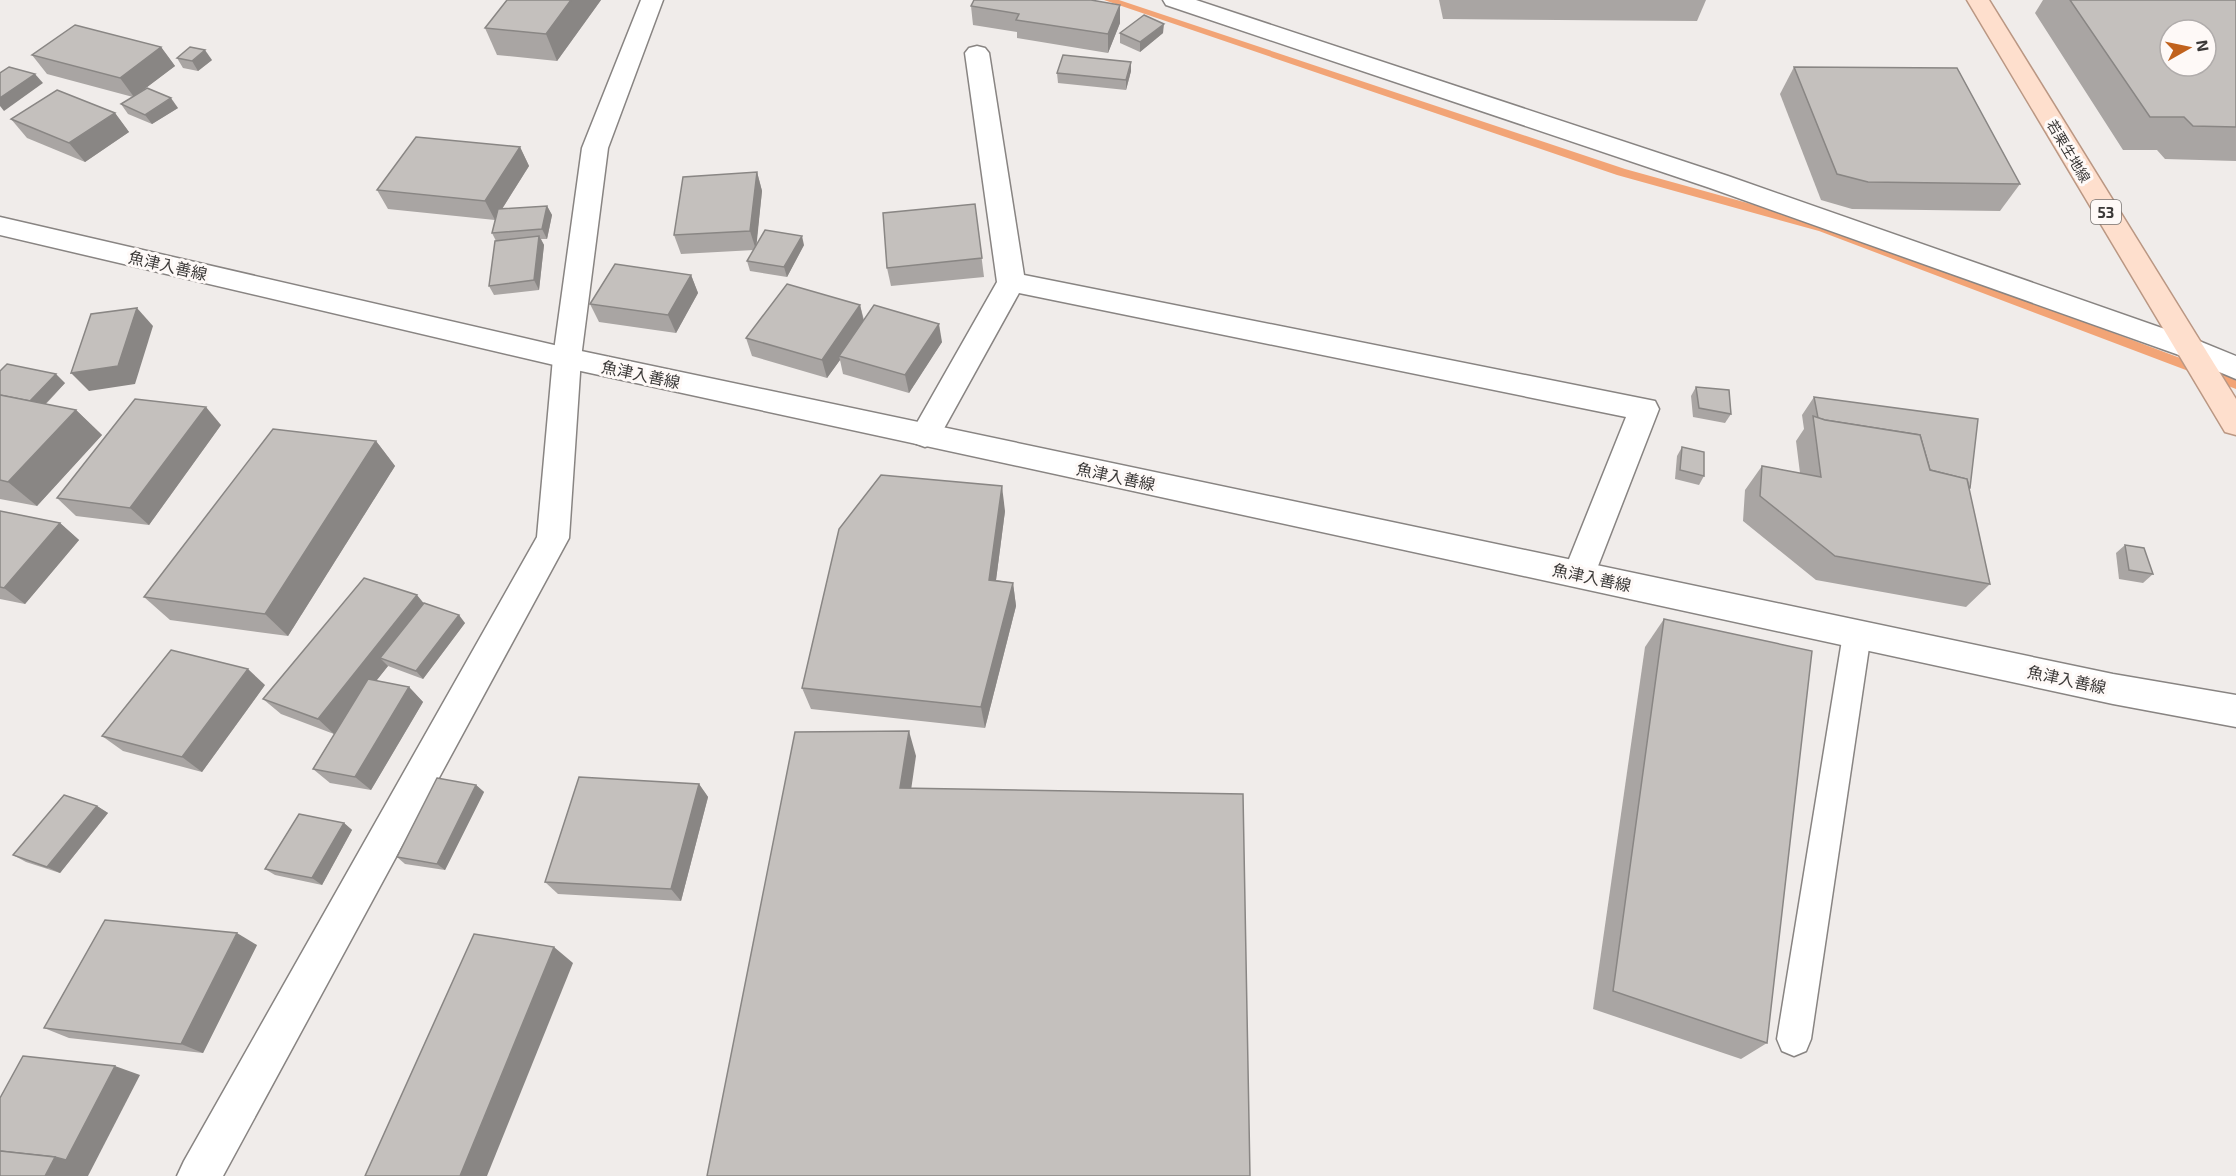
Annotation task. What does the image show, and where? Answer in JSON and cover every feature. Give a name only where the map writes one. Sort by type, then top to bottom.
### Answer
[{"type":"main road","name":"若栗生地線","points":[[1978,0],[2236,424]]},
{"type":"street","points":[[198,1176],[553,537],[567,358],[595,148],[652,0]]},
{"type":"street","points":[[1174,0],[1707,178],[2189,348],[2236,368]]},
{"type":"street","points":[[925,435],[1011,282],[977,53]]},
{"type":"street","name":"魚津入善線","points":[[0,226],[567,358],[2113,689],[2236,711]]},
{"type":"street","points":[[1011,282],[1644,409],[1579,574]]},
{"type":"lane","points":[[1794,1039],[1857,634]]},
{"type":"building","points":[[507,0],[571,0],[546,34],[485,28]]},
{"type":"building","points":[[974,0],[1091,0],[1120,5],[1108,34],[1016,20],[1019,14],[971,6]]},
{"type":"building","points":[[2070,0],[2236,0],[2236,127],[2193,126],[2184,117],[2150,117]]},
{"type":"building","points":[[1144,15],[1164,24],[1140,42],[1120,33]]},
{"type":"building","points":[[75,25],[161,47],[120,78],[32,55]]},
{"type":"building","points":[[190,47],[205,50],[192,61],[177,58]]},
{"type":"building","points":[[1063,55],[1131,62],[1126,80],[1057,73]]},
{"type":"building","points":[[9,67],[35,74],[0,98],[0,73]]},
{"type":"building","points":[[1794,67],[1957,68],[2020,184],[1868,182],[1837,174]]},
{"type":"building","points":[[147,88],[171,98],[145,115],[121,104]]},
{"type":"building","points":[[57,90],[115,113],[69,143],[11,119]]},
{"type":"building","points":[[416,137],[520,147],[485,201],[377,190]]},
{"type":"building","points":[[757,172],[750,231],[674,235],[683,177]]},
{"type":"building","points":[[975,204],[982,258],[887,268],[883,213]]},
{"type":"building","points":[[547,206],[542,229],[492,233],[498,209]]},
{"type":"building","points":[[765,230],[802,236],[784,267],[747,261]]},
{"type":"building","points":[[539,236],[534,280],[489,286],[495,241]]},
{"type":"building","points":[[615,264],[691,275],[668,315],[590,304]]},
{"type":"building","points":[[787,284],[860,305],[822,360],[746,338]]},
{"type":"building","points":[[874,305],[939,324],[905,375],[839,356]]},
{"type":"building","points":[[137,308],[118,366],[71,373],[91,314]]},
{"type":"building","points":[[7,364],[56,374],[30,401],[0,395],[0,371]]},
{"type":"building","points":[[1696,387],[1729,390],[1731,414],[1699,408]]},
{"type":"building","points":[[0,395],[76,410],[8,482],[0,480]]},
{"type":"building","points":[[1814,397],[1978,419],[1970,488],[1967,479],[1930,470],[1920,435],[1818,418]]},
{"type":"building","points":[[135,399],[206,407],[130,508],[57,498]]},
{"type":"building","points":[[1813,416],[1825,420],[1920,435],[1930,470],[1967,479],[1990,584],[1835,556],[1760,496],[1762,466],[1821,477]]},
{"type":"building","points":[[273,429],[376,441],[265,614],[144,597]]},
{"type":"building","points":[[1682,447],[1704,452],[1704,476],[1680,470]]},
{"type":"building","points":[[881,475],[1002,486],[989,580],[1013,583],[981,707],[802,688],[839,529]]},
{"type":"building","points":[[0,511],[60,523],[4,588],[0,587]]},
{"type":"building","points":[[2125,545],[2144,548],[2153,574],[2129,570]]},
{"type":"building","points":[[364,578],[417,595],[318,719],[263,699]]},
{"type":"building","points":[[424,603],[459,615],[416,671],[380,658]]},
{"type":"building","points":[[1664,619],[1812,651],[1767,1043],[1613,991]]},
{"type":"building","points":[[171,650],[248,669],[182,757],[102,736]]},
{"type":"building","points":[[368,679],[409,687],[355,777],[313,769]]},
{"type":"building","points":[[909,731],[900,788],[1243,794],[1250,1176],[707,1176],[795,732]]},
{"type":"building","points":[[579,777],[699,784],[671,889],[545,882]]},
{"type":"building","points":[[437,778],[476,785],[437,864],[397,857]]},
{"type":"building","points":[[64,795],[97,806],[47,867],[13,855]]},
{"type":"building","points":[[299,814],[344,823],[312,878],[265,869]]},
{"type":"building","points":[[105,920],[237,933],[181,1044],[44,1028]]},
{"type":"building","points":[[474,934],[554,947],[460,1176],[365,1176]]},
{"type":"building","points":[[23,1056],[115,1066],[66,1160],[0,1151],[0,1098]]},
{"type":"building","points":[[0,1151],[55,1157],[45,1176],[0,1176]]},
{"type":"waterway","points":[[1109,0],[1621,172],[1823,228],[2236,384]]}]
